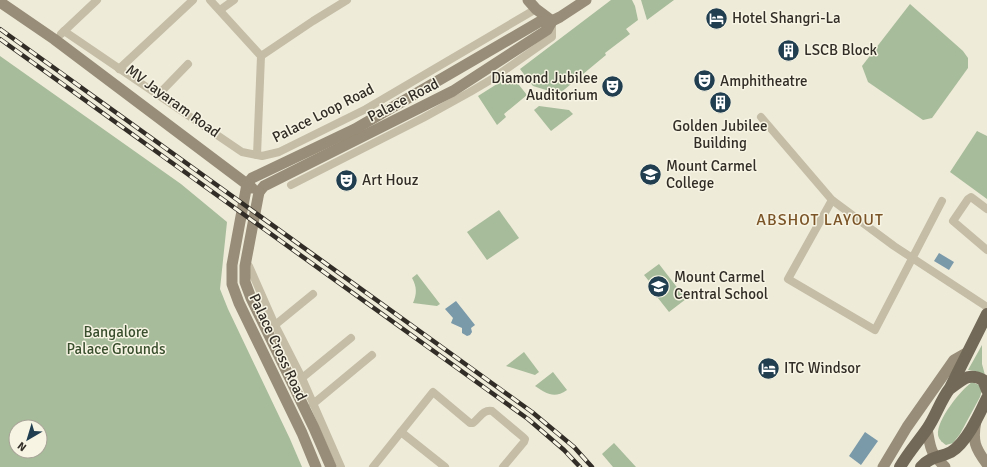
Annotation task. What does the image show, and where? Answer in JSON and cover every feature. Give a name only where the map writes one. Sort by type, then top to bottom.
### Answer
[{"type":"main road","points":[[900,467],[914,445],[927,429],[945,394],[950,388],[987,314]]},
{"type":"main road","points":[[950,388],[967,377],[976,376],[983,380],[987,390]]},
{"type":"main road","points":[[928,463],[959,446],[987,398]]},
{"type":"street","points":[[58,42],[64,31],[97,0]]},
{"type":"street","points":[[119,69],[193,0]]},
{"type":"street","points":[[210,0],[261,56],[257,155]]},
{"type":"street","points":[[220,10],[234,0]]},
{"type":"street","points":[[261,56],[312,21],[347,0]]},
{"type":"street","points":[[291,185],[423,118],[492,79],[552,37],[552,21],[536,9],[528,0]]},
{"type":"street","name":"Palace Road","points":[[249,181],[355,129],[539,22],[552,21],[586,0]]},
{"type":"street","name":"MV Jayaram Road","points":[[0,2],[262,189]]},
{"type":"street","name":"Palace Loop Road","points":[[64,31],[242,152],[262,156],[279,152],[366,109],[536,9]]},
{"type":"street","name":"Palace Road","points":[[262,189],[454,91],[547,30],[552,21]]},
{"type":"street","points":[[158,95],[188,64]]},
{"type":"street","points":[[761,116],[832,200],[912,258],[987,307]]},
{"type":"street","name":"Palace Cross Road","points":[[249,181],[232,265],[232,284],[239,303],[302,433],[316,467]]},
{"type":"street","name":"Palace Cross Road","points":[[262,189],[245,266],[246,282],[251,298],[314,428],[331,467]]},
{"type":"street","points":[[987,209],[972,197],[969,197],[953,221],[987,250]]},
{"type":"street","points":[[832,200],[788,279],[875,330],[942,201]]},
{"type":"street","points":[[238,235],[251,237]]},
{"type":"street","points":[[249,266],[275,325],[302,378],[341,467]]},
{"type":"street","points":[[275,325],[314,294]]},
{"type":"street","points":[[302,378],[351,338]]},
{"type":"street","points":[[883,467],[907,427],[954,360],[968,352]]},
{"type":"street","points":[[313,404],[372,355]]},
{"type":"street","points":[[373,467],[433,392],[470,423],[475,422],[484,412],[489,410],[523,437],[524,442],[503,467]]},
{"type":"street","points":[[977,417],[973,440],[977,450],[987,464]]},
{"type":"street","points":[[927,429],[930,448],[928,463],[945,467]]},
{"type":"street","points":[[401,432],[445,467]]},
{"type":"green space","points":[[611,0],[632,0],[638,20],[626,29],[630,34],[605,53],[606,55],[559,94],[533,86],[520,69]]},
{"type":"green space","points":[[641,0],[674,0],[647,20]]},
{"type":"green space","points":[[910,4],[963,51],[968,58],[968,68],[932,118],[923,120],[868,82],[862,66]]},
{"type":"green space","name":"Bangalore Palace Grounds","points":[[0,56],[181,184],[227,222],[220,289],[302,467],[0,467]]},
{"type":"green space","points":[[511,75],[527,95],[504,114],[506,117],[497,125],[478,96]]},
{"type":"green space","points":[[539,106],[569,110],[573,114],[551,131],[534,110]]},
{"type":"green space","points":[[977,131],[987,136],[987,199],[950,172]]},
{"type":"green space","points":[[499,210],[519,238],[487,260],[467,232]]},
{"type":"green space","points":[[659,264],[686,299],[669,312],[654,293],[657,291],[644,275]]},
{"type":"green space","points":[[417,274],[440,304],[437,306],[413,303],[416,290],[412,278]]},
{"type":"green space","points":[[982,345],[982,364],[985,375],[968,370]]},
{"type":"green space","points":[[524,352],[539,372],[535,375],[506,366]]},
{"type":"green space","points":[[553,372],[567,390],[554,395],[535,386]]},
{"type":"green space","points":[[972,382],[979,385],[982,390],[980,397],[960,434],[953,443],[946,445],[940,440],[938,429],[950,406]]},
{"type":"green space","points":[[614,443],[636,467],[613,467],[602,454]]},
{"type":"water","points":[[939,253],[954,262],[949,270],[934,261]]},
{"type":"water","points":[[456,301],[475,325],[471,328],[472,332],[470,335],[467,336],[462,333],[462,328],[451,323],[453,318],[445,309]]},
{"type":"water","points":[[865,432],[878,441],[861,465],[849,456]]},
{"type":"railway","points":[[0,29],[532,412],[574,447],[592,467]]},
{"type":"railway","points":[[0,39],[528,419],[564,450],[580,467]]},
{"type":"place","name":"Hotel Shangri-La","points":[[717,18]]},
{"type":"place","name":"LSCB Block","points":[[789,50]]},
{"type":"place","name":"Amphitheatre","points":[[704,81]]},
{"type":"place","name":"Diamond Jubilee Auditorium","points":[[613,87]]},
{"type":"place","name":"Golden Jubilee Building","points":[[720,103]]},
{"type":"place","name":"Mount Carmel College","points":[[651,175]]},
{"type":"place","name":"Art Houz","points":[[347,180]]},
{"type":"place","name":"Mount Carmel Central School","points":[[659,286]]},
{"type":"place","name":"ITC Windsor","points":[[769,368]]},
{"type":"district","name":"ABSHOT LAYOUT","points":[[820,220]]}]
